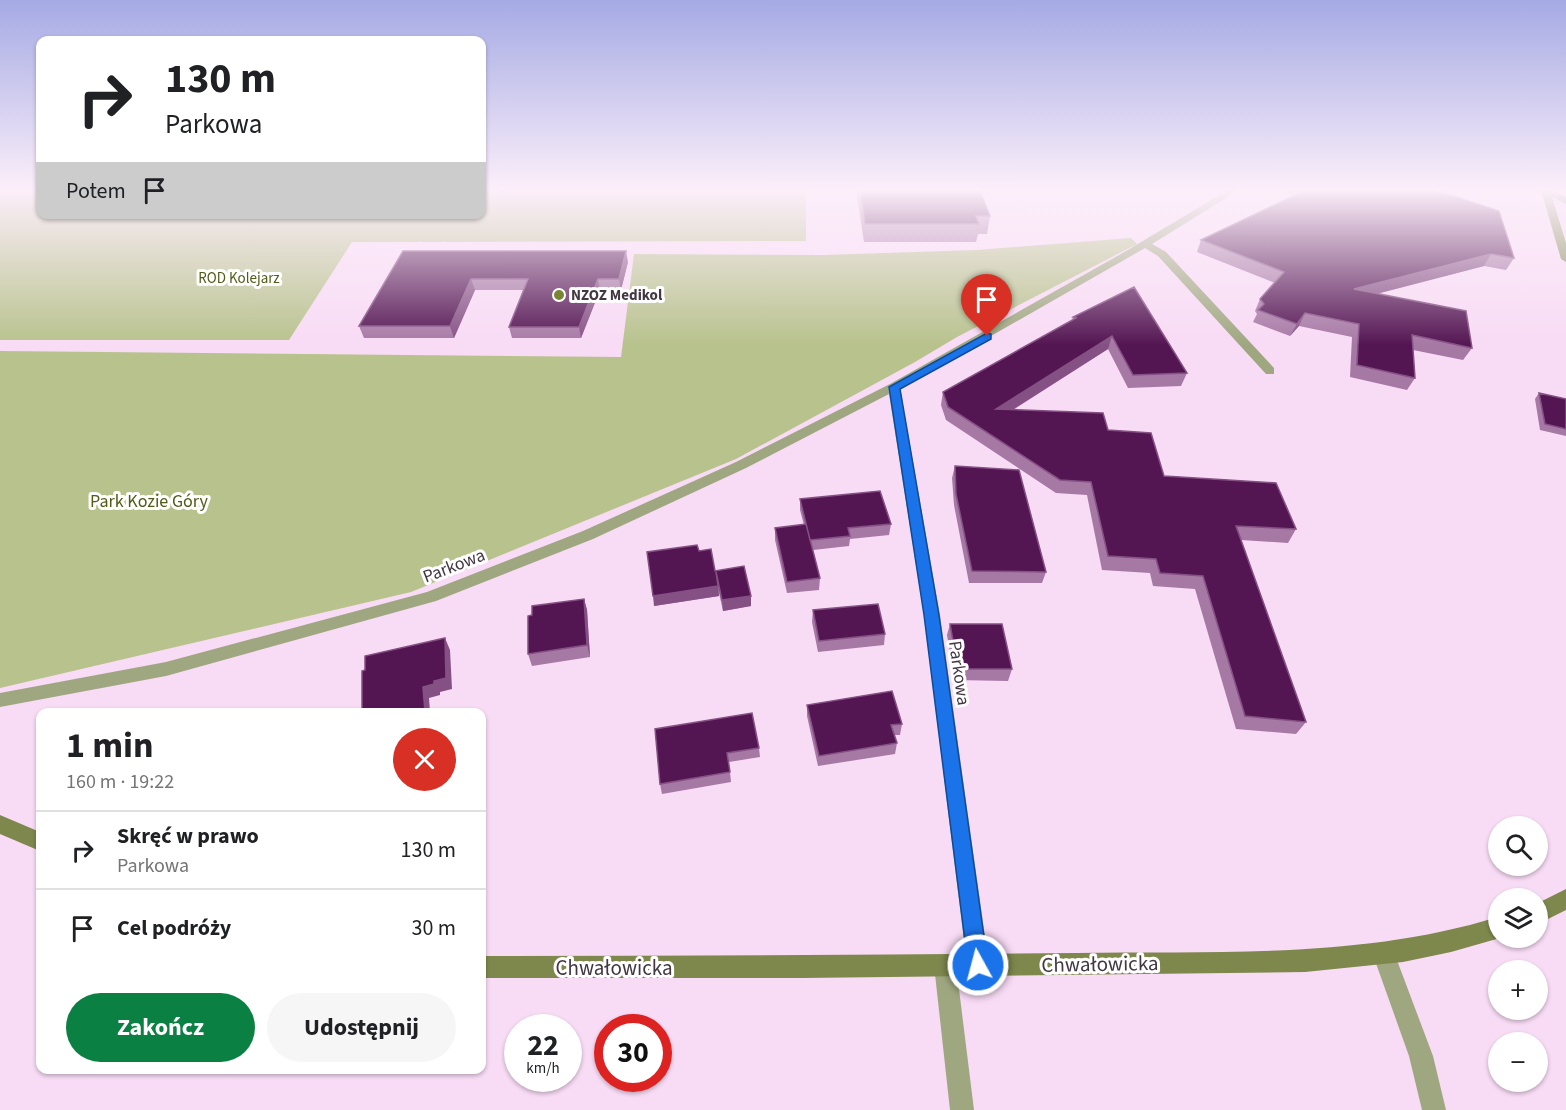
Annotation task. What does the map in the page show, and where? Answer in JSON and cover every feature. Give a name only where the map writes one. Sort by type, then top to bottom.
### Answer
[{"type":"main road","points":[[1563,242],[1566,259]]},
{"type":"main road","points":[[0,824],[36,840]]},
{"type":"main road","points":[[1548,909],[1566,899]]},
{"type":"main road","name":"Chwałowicka","points":[[486,967],[620,968],[1305,961],[1384,955],[1424,949],[1488,931]]},
{"type":"street","name":"Parkowa","points":[[0,700],[166,669],[430,597],[588,535],[741,465],[894,387],[967,348],[1148,242]]},
{"type":"street","points":[[1144,244],[1162,254],[1270,370]]},
{"type":"street","name":"Parkowa","points":[[894,387],[932,615],[978,965]]},
{"type":"street","points":[[1384,955],[1421,1056],[1434,1110]]},
{"type":"street","points":[[945,965],[962,1110]]},
{"type":"green space","name":"ROD Kolejarz","points":[[0,242],[443,242],[352,242],[289,340],[0,340]]},
{"type":"green space","name":"Park Kozie Góry","points":[[1082,242],[1135,242],[1137,244],[957,337],[736,459],[411,592],[0,688],[0,351],[621,357],[634,254],[823,255],[977,250]]},
{"type":"building","points":[[1206,242],[1509,242],[1514,258],[1491,254],[1354,289],[1466,311],[1472,348],[1412,335],[1415,378],[1357,365],[1359,324],[1305,313],[1297,324],[1258,310],[1264,304],[1260,299],[1284,272]]},
{"type":"building","points":[[403,251],[626,251],[619,279],[598,279],[579,327],[509,327],[528,279],[471,279],[450,326],[359,326]]},
{"type":"building","points":[[1134,287],[1187,373],[1133,375],[1112,336],[996,409],[1103,413],[1108,430],[1151,433],[1164,476],[1276,483],[1296,529],[1236,526],[1306,722],[1245,716],[1203,576],[1160,573],[1156,559],[1108,556],[1091,482],[1060,480],[948,407],[943,392],[1076,318],[1073,317]]},
{"type":"building","points":[[1539,393],[1566,399],[1566,429],[1545,424]]},
{"type":"building","points":[[955,466],[1019,470],[1046,572],[972,571],[956,494]]},
{"type":"building","points":[[880,491],[891,524],[848,528],[850,536],[810,540],[800,499]]},
{"type":"building","points":[[806,524],[820,578],[787,582],[775,528]]},
{"type":"building","points":[[697,545],[699,551],[711,549],[715,571],[744,566],[751,596],[722,600],[716,572],[718,586],[653,596],[647,552]]},
{"type":"building","points":[[584,599],[587,645],[528,654],[528,616],[532,615],[532,606]]},
{"type":"building","points":[[878,604],[885,634],[819,641],[813,610]]},
{"type":"building","points":[[950,624],[1002,624],[1012,669],[958,669]]},
{"type":"building","points":[[445,638],[446,678],[423,687],[425,708],[362,708],[362,671],[365,670],[365,656]]},
{"type":"building","points":[[892,691],[902,724],[891,725],[897,743],[819,756],[807,705]]},
{"type":"building","points":[[752,713],[759,748],[727,753],[730,772],[660,784],[655,729]]},
{"type":"place","name":"NZOZ Medikol","points":[[559,295]]},
{"type":"route","points":[[978,965],[932,615],[894,387],[987,336]]}]
